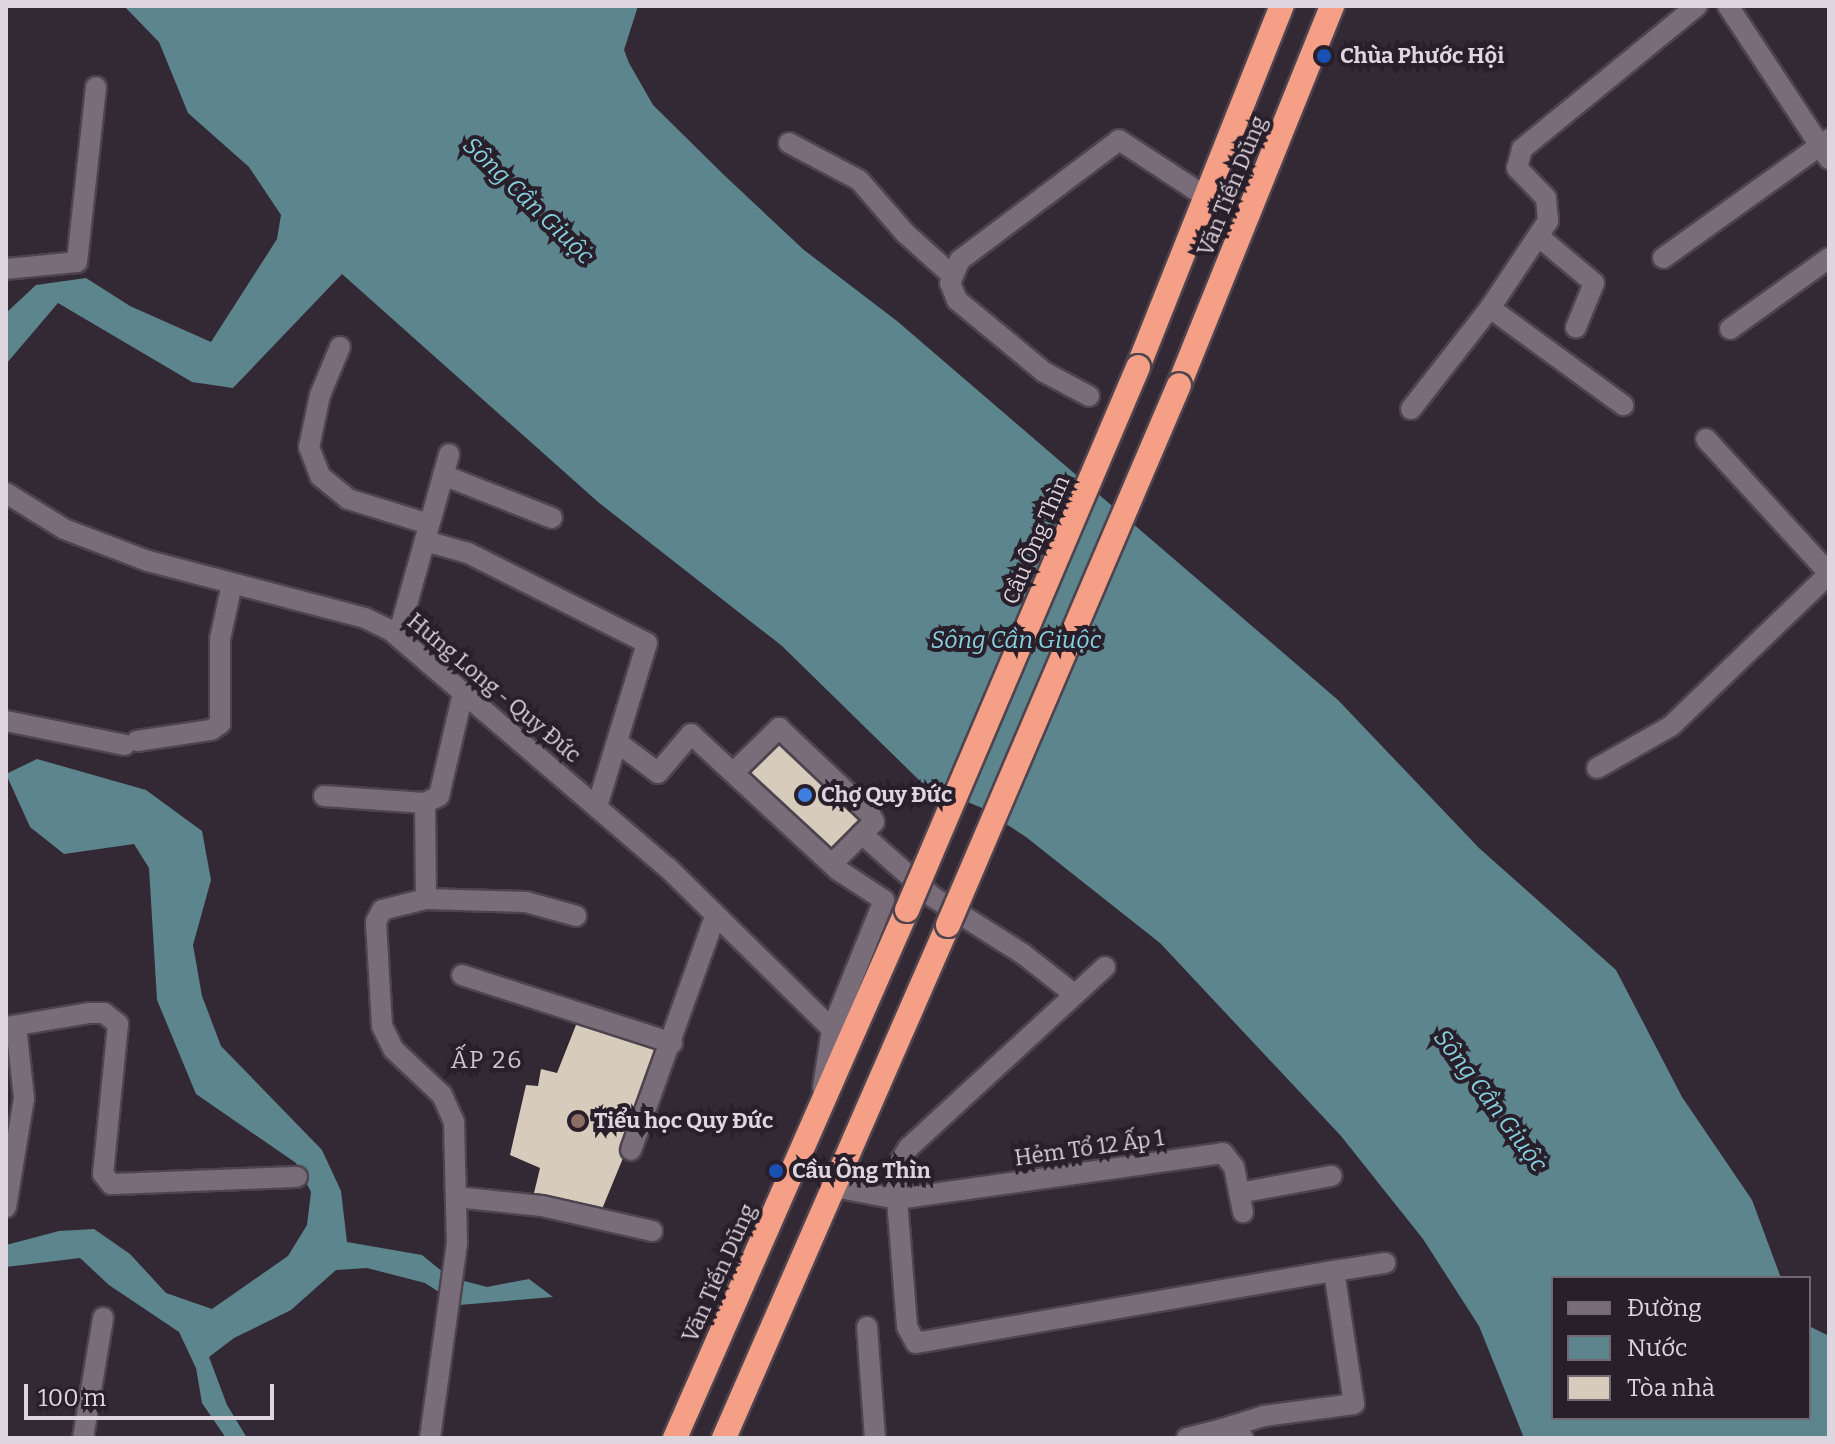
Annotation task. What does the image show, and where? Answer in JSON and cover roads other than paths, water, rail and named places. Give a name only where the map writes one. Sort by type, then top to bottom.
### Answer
[{"type":"highway","name":"Văn Tiến Dũng","points":[[1138,367],[1282,6]]},
{"type":"highway","name":"Văn Tiến Dũng","points":[[834,1187],[1179,385],[1332,6]]},
{"type":"highway","name":"Cầu Ông Thìn","points":[[907,910],[1138,367]]},
{"type":"highway","name":"Văn Tiến Dũng","points":[[675,1438],[907,910]]},
{"type":"highway","points":[[724,1438],[834,1187]]},
{"type":"street","points":[[1411,409],[1490,308],[1538,236],[1551,208],[1517,168],[1522,149],[1697,6]]},
{"type":"street","points":[[1663,258],[1826,148],[1728,6]]},
{"type":"street","points":[[6,269],[77,262],[96,87]]},
{"type":"street","points":[[1089,396],[1044,372],[957,300],[953,276],[960,260],[1119,140],[1206,197]]},
{"type":"street","points":[[789,143],[859,180],[905,233],[953,276]]},
{"type":"street","points":[[1538,236],[1594,283],[1576,327]]},
{"type":"street","points":[[1730,329],[1829,258]]},
{"type":"street","points":[[1490,308],[1623,405]]},
{"type":"street","points":[[340,347],[320,395],[309,447],[320,476],[348,499],[427,533],[647,643],[597,807]]},
{"type":"street","points":[[1597,768],[1671,726],[1829,573],[1706,439]]},
{"type":"street","points":[[398,636],[446,464],[552,518]]},
{"type":"street","name":"Hưng Long - Quy Đức","points":[[6,493],[64,529],[148,561],[365,618],[398,636],[597,807],[832,1029]]},
{"type":"street","points":[[6,721],[131,743],[211,730],[220,724],[220,639],[232,584]]},
{"type":"street","points":[[324,796],[425,803],[439,796],[463,693]]},
{"type":"street","points":[[735,771],[780,729],[873,818],[862,834],[832,864]]},
{"type":"street","points":[[617,742],[658,773],[691,734],[735,771],[832,864],[884,900],[832,1029],[820,1109]]},
{"type":"street","points":[[425,803],[426,899]]},
{"type":"street","points":[[862,834],[923,889],[1023,954],[1074,994]]},
{"type":"street","points":[[430,1438],[453,1265],[456,1197],[454,1122],[442,1095],[393,1049],[378,1010],[376,922],[382,910],[426,899],[526,902],[576,916]]},
{"type":"street","points":[[631,1150],[715,917]]},
{"type":"street","points":[[1105,967],[901,1155],[896,1168],[897,1199],[907,1327],[916,1343],[1385,1263]]},
{"type":"street","points":[[462,975],[672,1043]]},
{"type":"street","points":[[6,1207],[24,1098],[11,1026],[90,1013],[104,1013],[118,1024],[103,1174],[111,1184],[297,1177]]},
{"type":"street","name":"Hẻm Tổ 12 Ấp 1","points":[[897,1199],[1223,1153],[1231,1158],[1241,1203],[1331,1176]]},
{"type":"street","points":[[834,1187],[897,1199]]},
{"type":"street","points":[[456,1197],[542,1206],[652,1231]]},
{"type":"street","points":[[1187,1438],[1264,1416],[1354,1404],[1347,1338],[1334,1271]]},
{"type":"street","points":[[83,1438],[103,1318]]},
{"type":"street","points":[[867,1327],[875,1438]]},
{"type":"street","points":[[1222,1429],[1243,1438]]},
{"type":"water","name":"Sông Cần Giuộc","points":[[124,6],[638,6],[624,50],[629,63],[653,105],[724,175],[804,250],[897,321],[1338,700],[1479,848],[1616,970],[1682,1097],[1752,1200],[1780,1276],[1551,1276],[1551,1420],[1811,1420],[1811,1327],[1829,1336],[1829,1438],[1524,1438],[1479,1326],[1423,1239],[1341,1136],[1160,943],[1026,837],[982,808],[921,782],[782,646],[598,502],[342,274],[233,388],[192,382],[58,303],[6,364],[6,313],[36,285],[86,278],[130,306],[211,342],[277,239],[281,215],[249,167],[188,113],[159,42]]},
{"type":"water","points":[[37,759],[146,790],[202,831],[211,880],[193,945],[202,996],[221,1046],[322,1150],[341,1191],[347,1242],[422,1255],[449,1277],[487,1287],[529,1279],[553,1297],[459,1305],[425,1283],[367,1268],[336,1270],[291,1310],[234,1338],[209,1357],[227,1405],[247,1438],[226,1438],[202,1403],[196,1368],[179,1332],[109,1285],[80,1258],[6,1267],[6,1245],[59,1231],[94,1229],[130,1254],[166,1293],[212,1309],[288,1256],[307,1225],[311,1192],[296,1163],[196,1094],[157,1000],[149,868],[134,844],[64,854],[30,827],[6,774]]},
{"type":"place","name":"Chùa Phước Hội","points":[[1324,56]]},
{"type":"place","name":"Chợ Quy Đức","points":[[805,795]]},
{"type":"place","name":"Tiểu học Quy Đức","points":[[578,1121]]},
{"type":"place","name":"Cầu Ông Thìn","points":[[776,1171]]},
{"type":"district","name":"ẤP 26","points":[[487,1061]]}]
